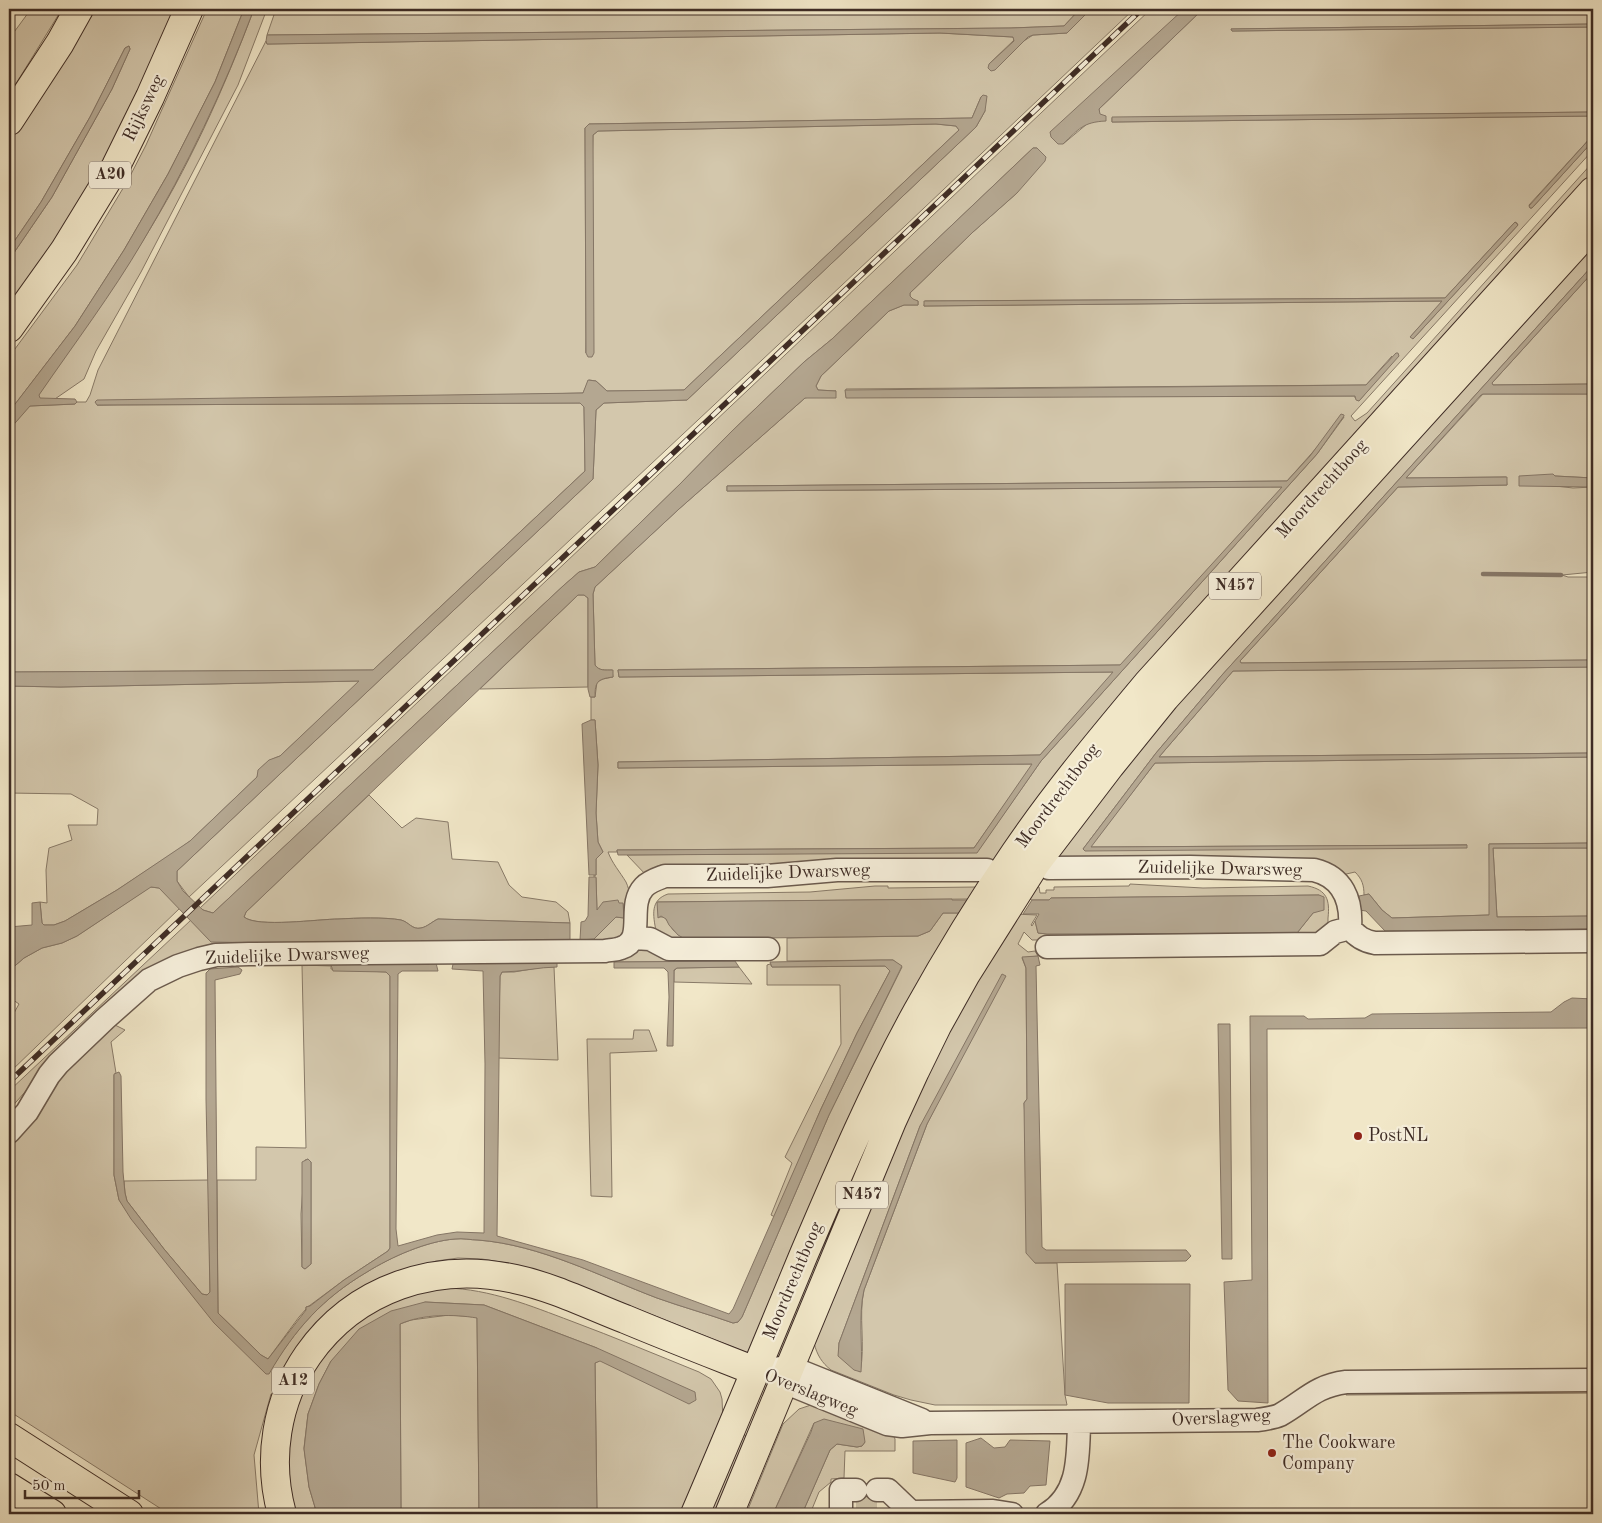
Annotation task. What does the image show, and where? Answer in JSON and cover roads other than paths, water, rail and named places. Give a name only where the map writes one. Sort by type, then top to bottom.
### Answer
[{"type":"main road","points":[[9,121],[60,43],[79,9]]},
{"type":"main road","name":"Rijksweg","points":[[9,328],[64,251],[116,166],[158,81],[189,9]]},
{"type":"main road","name":"Moordrechtboog","points":[[696,1514],[841,1168],[888,1068],[917,1011],[947,960],[1016,852],[1091,751],[1147,684],[1593,191]]},
{"type":"main road","name":"Moordrechtboog","points":[[728,1514],[915,1071],[966,974],[1036,863],[1165,698],[1593,226]]},
{"type":"main road","name":"A12","points":[[282,1514],[276,1486],[276,1446],[282,1411],[295,1376],[317,1344],[341,1319],[374,1296],[399,1284],[453,1273],[488,1274],[517,1279],[577,1300],[755,1371]]},
{"type":"main road","name":"Overslagweg","points":[[755,1371],[787,1375]]},
{"type":"main road","points":[[9,1437],[129,1514]]},
{"type":"main road","points":[[9,1487],[52,1514]]},
{"type":"street","name":"Zuidelijke Dwarsweg","points":[[1050,868],[1190,867],[1314,870],[1324,872],[1334,878],[1341,886],[1348,901],[1351,917],[1350,928]]},
{"type":"street","name":"Zuidelijke Dwarsweg","points":[[9,1132],[27,1112],[53,1069],[104,1019],[149,980],[178,966],[199,959],[216,955],[249,954],[605,951],[622,948],[634,938],[636,904],[640,894],[644,887],[652,881],[664,876],[767,876],[836,870],[987,870]]},
{"type":"street","points":[[1047,947],[1320,944],[1335,932],[1350,928],[1358,937],[1375,943],[1593,941]]},
{"type":"street","points":[[634,938],[650,939],[668,949],[768,949]]},
{"type":"street","name":"Overslagweg","points":[[787,1375],[887,1424],[902,1426],[930,1423],[1257,1420],[1279,1415],[1321,1388],[1346,1382],[1593,1380]]},
{"type":"street","points":[[1047,1514],[1063,1502],[1073,1484],[1077,1463],[1078,1422]]},
{"type":"street","points":[[858,1500],[888,1503],[911,1513],[993,1511],[1012,1514]]},
{"type":"waterway","points":[[1483,574],[1561,575]]},
{"type":"tunnel","points":[[856,1503],[877,1503]]},
{"type":"railway","points":[[9,1082],[1142,9]]},
{"type":"place","name":"PostNL","points":[[1358,1136]]},
{"type":"place","name":"The Cookware Company","points":[[1272,1453]]}]
